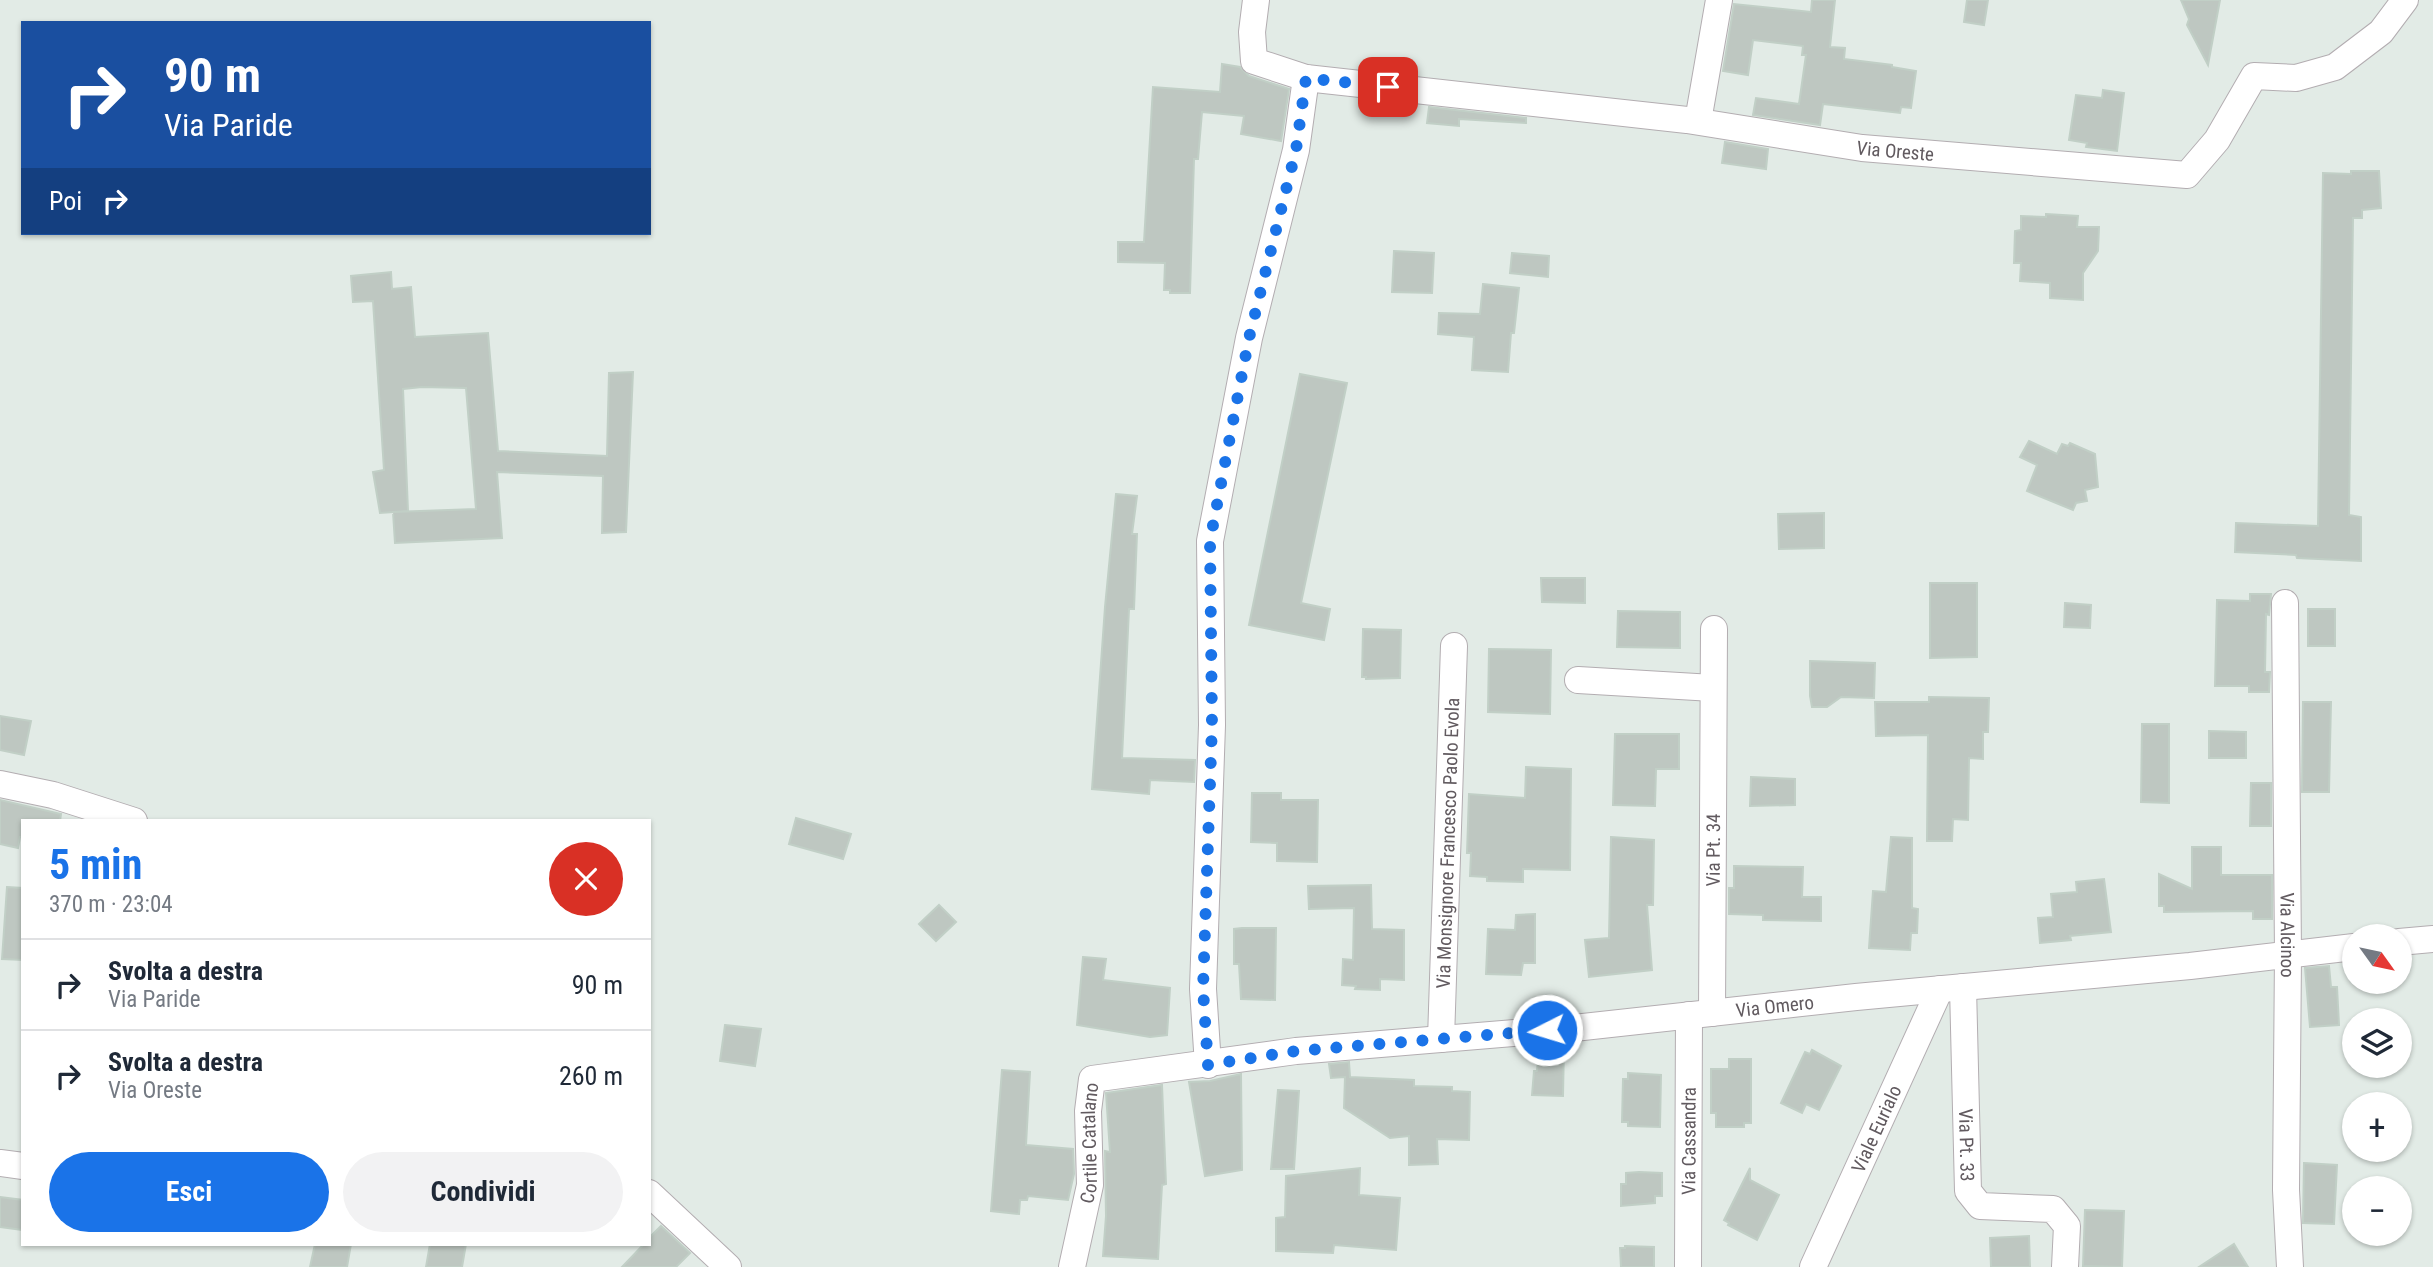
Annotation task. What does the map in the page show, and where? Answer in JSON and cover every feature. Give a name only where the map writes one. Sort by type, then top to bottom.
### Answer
[{"type":"street","name":"Via Oreste","points":[[1256,0],[1252,32],[1254,61],[1306,78],[1698,121],[1862,148],[2187,175],[2217,141],[2255,76],[2296,78],[2335,67],[2381,33],[2405,0]]},
{"type":"street","points":[[1698,121],[1719,0]]},
{"type":"street","points":[[1201,1066],[1212,725],[1210,541],[1249,338],[1296,150],[1306,78]]},
{"type":"street","name":"Via Alcinoo","points":[[2286,603],[2286,1190],[2290,1267]]},
{"type":"street","name":"Via Pt. 34","points":[[1701,1014],[1714,629]]},
{"type":"street","name":"Via Monsignore Francesco Paolo Evola","points":[[1441,1039],[1454,646]]},
{"type":"street","points":[[1578,680],[1713,688]]},
{"type":"street","points":[[0,784],[53,795],[128,819]]},
{"type":"street","points":[[2412,941],[2433,939]]},
{"type":"street","name":"Via Omero","points":[[1201,1066],[1296,1051],[1701,1014],[2342,948]]},
{"type":"street","name":"Viale Eurialo","points":[[1813,1267],[1952,988]]},
{"type":"street","name":"Via Pt. 33","points":[[1952,988],[1968,1191],[1980,1206],[2053,1209],[2067,1226],[2065,1267]]},
{"type":"street","name":"Via Cassandra","points":[[1688,1267],[1701,1014]]},
{"type":"street","name":"Cortile Catalano","points":[[1072,1267],[1090,1185],[1088,1111],[1092,1079],[1201,1066]]},
{"type":"street","points":[[0,1163],[21,1166]]},
{"type":"street","points":[[651,1195],[728,1267]]},
{"type":"building","points":[[1812,0],[1835,0],[1830,47],[1845,48],[1844,59],[1916,71],[1911,108],[1901,107],[1900,113],[1823,104],[1820,125],[1753,115],[1756,98],[1799,104],[1806,55],[1802,55],[1803,46],[1753,40],[1748,75],[1723,71],[1734,4],[1811,12]]},
{"type":"building","points":[[1967,0],[1988,0],[1984,25],[1964,22]]},
{"type":"building","points":[[2181,0],[2220,0],[2208,65],[2187,25],[2189,19]]},
{"type":"building","points":[[1222,64],[1240,67],[1249,76],[1289,89],[1281,141],[1241,134],[1244,116],[1202,112],[1198,159],[1194,159],[1190,293],[1170,293],[1170,290],[1164,290],[1165,263],[1118,262],[1118,242],[1144,242],[1153,87],[1220,92]]},
{"type":"building","points":[[2103,90],[2124,93],[2117,151],[2086,147],[2087,143],[2069,140],[2076,95],[2102,98]]},
{"type":"building","points":[[1429,107],[1526,118],[1526,123],[1459,119],[1459,126],[1427,123]]},
{"type":"building","points":[[1725,142],[1768,149],[1766,169],[1722,163]]},
{"type":"building","points":[[2351,171],[2379,171],[2381,208],[2362,210],[2362,218],[2353,218],[2349,515],[2361,517],[2361,561],[2235,552],[2236,523],[2318,526],[2323,173],[2351,174]]},
{"type":"building","points":[[2046,214],[2078,216],[2077,227],[2099,227],[2098,251],[2083,273],[2083,300],[2050,298],[2050,283],[2020,281],[2021,263],[2014,263],[2015,231],[2021,230],[2021,216],[2046,217]]},
{"type":"building","points":[[1394,251],[1434,253],[1432,293],[1392,292]]},
{"type":"building","points":[[1512,253],[1549,256],[1548,277],[1510,273]]},
{"type":"building","points":[[391,272],[392,289],[411,287],[415,337],[488,333],[498,451],[607,456],[609,373],[633,372],[626,532],[602,533],[603,476],[497,472],[502,538],[395,543],[393,512],[380,513],[373,472],[384,470],[373,301],[353,302],[351,276]],"holes":[[[466,388],[476,509],[395,512],[408,511],[403,389]]]},
{"type":"building","points":[[1483,284],[1519,288],[1508,372],[1472,370],[1474,337],[1438,334],[1439,313],[1480,314]]},
{"type":"building","points":[[1300,374],[1347,383],[1301,603],[1330,609],[1324,640],[1249,625]]},
{"type":"building","points":[[2029,441],[2057,454],[2062,444],[2068,446],[2070,443],[2095,454],[2098,487],[2085,490],[2087,501],[2076,503],[2073,510],[2027,491],[2037,465],[2020,457]]},
{"type":"building","points":[[1116,494],[1137,496],[1132,534],[1137,534],[1134,609],[1129,609],[1122,758],[1195,760],[1194,782],[1150,780],[1149,794],[1092,789]]},
{"type":"building","points":[[1824,513],[1824,548],[1779,549],[1778,514]]},
{"type":"building","points":[[1541,578],[1585,578],[1585,603],[1542,602]]},
{"type":"building","points":[[1930,583],[1977,583],[1977,657],[1930,658]]},
{"type":"building","points":[[2250,594],[2271,594],[2269,615],[2266,614],[2265,672],[2270,672],[2269,692],[2249,692],[2249,686],[2215,686],[2217,600],[2250,601]]},
{"type":"building","points":[[2065,603],[2091,605],[2090,628],[2064,627]]},
{"type":"building","points":[[2308,609],[2335,609],[2335,646],[2308,646]]},
{"type":"building","points":[[1618,611],[1680,612],[1680,648],[1617,647]]},
{"type":"building","points":[[1363,629],[1401,630],[1400,678],[1362,677]]},
{"type":"building","points":[[1489,649],[1551,650],[1550,714],[1488,712]]},
{"type":"building","points":[[1810,661],[1875,663],[1874,698],[1841,697],[1827,707],[1812,707]]},
{"type":"building","points":[[1929,697],[1989,698],[1988,732],[1983,732],[1983,759],[1969,758],[1968,820],[1953,819],[1952,841],[1927,841],[1928,735],[1876,736],[1875,702],[1929,702]]},
{"type":"building","points":[[2303,702],[2331,702],[2329,792],[2302,792]]},
{"type":"building","points":[[0,716],[31,721],[24,755],[0,750]]},
{"type":"building","points":[[2142,724],[2169,724],[2169,803],[2141,802]]},
{"type":"building","points":[[2209,731],[2246,732],[2246,758],[2209,758]]},
{"type":"building","points":[[1615,734],[1679,734],[1679,769],[1656,769],[1655,806],[1613,805]]},
{"type":"building","points":[[1526,767],[1571,769],[1570,870],[1523,869],[1523,882],[1487,881],[1487,877],[1470,876],[1471,853],[1467,853],[1469,794],[1525,798]]},
{"type":"building","points":[[1751,777],[1795,779],[1795,805],[1750,806]]},
{"type":"building","points":[[2251,783],[2271,783],[2271,826],[2250,826]]},
{"type":"building","points":[[1252,793],[1281,793],[1281,800],[1318,800],[1317,862],[1277,861],[1277,843],[1251,842]]},
{"type":"building","points":[[0,800],[61,814],[60,819],[21,819],[18,848],[0,844]]},
{"type":"building","points":[[796,818],[851,834],[843,859],[789,844]]},
{"type":"building","points":[[1611,837],[1654,840],[1653,905],[1647,905],[1652,970],[1589,977],[1585,940],[1609,938]]},
{"type":"building","points":[[1891,837],[1912,838],[1912,908],[1918,909],[1917,933],[1911,933],[1910,950],[1869,948],[1873,891],[1886,892]]},
{"type":"building","points":[[2192,847],[2221,847],[2221,875],[2272,875],[2272,919],[2253,919],[2253,911],[2164,912],[2164,906],[2159,906],[2159,874],[2192,889]]},
{"type":"building","points":[[1734,866],[1803,867],[1802,897],[1821,897],[1821,921],[1763,920],[1763,915],[1729,914],[1729,888],[1734,888]]},
{"type":"building","points":[[2104,879],[2111,932],[2070,936],[2071,940],[2040,943],[2038,918],[2053,917],[2051,894],[2077,892],[2076,882]]},
{"type":"building","points":[[1371,885],[1372,929],[1404,930],[1404,980],[1380,979],[1380,990],[1355,989],[1356,986],[1342,985],[1343,959],[1353,960],[1354,908],[1309,909],[1308,886]]},
{"type":"building","points":[[7,887],[21,888],[21,960],[2,959]]},
{"type":"building","points":[[939,905],[956,922],[936,941],[919,924]]},
{"type":"building","points":[[1535,914],[1535,963],[1523,963],[1521,975],[1486,974],[1488,929],[1515,930],[1516,915]]},
{"type":"building","points":[[1276,928],[1275,1000],[1241,999],[1239,964],[1234,964],[1234,929]]},
{"type":"building","points":[[1083,957],[1106,959],[1103,980],[1170,988],[1167,1035],[1150,1037],[1077,1025]]},
{"type":"building","points":[[2329,966],[2331,987],[2337,987],[2339,1025],[2310,1027],[2305,968]]},
{"type":"building","points":[[725,1025],[761,1029],[755,1066],[720,1061]]},
{"type":"building","points":[[1564,1045],[1563,1096],[1532,1095],[1539,1047]]},
{"type":"building","points":[[1812,1050],[1841,1066],[1819,1110],[1806,1104],[1802,1113],[1781,1103],[1805,1052],[1810,1054]]},
{"type":"building","points":[[1729,1059],[1751,1059],[1751,1123],[1744,1123],[1744,1127],[1716,1127],[1716,1113],[1711,1113],[1711,1069],[1729,1069]]},
{"type":"building","points":[[1349,1062],[1350,1077],[1414,1080],[1414,1086],[1452,1087],[1452,1091],[1470,1092],[1469,1140],[1437,1139],[1438,1164],[1409,1165],[1409,1136],[1390,1138],[1344,1108],[1345,1077],[1331,1078],[1329,1064]]},
{"type":"building","points":[[1002,1070],[1030,1072],[1026,1145],[1073,1149],[1074,1174],[1068,1200],[1028,1196],[1027,1200],[1020,1200],[1019,1214],[991,1211]]},
{"type":"building","points":[[1628,1073],[1661,1075],[1660,1127],[1628,1126],[1628,1122],[1622,1122],[1623,1079],[1628,1079]]},
{"type":"building","points":[[1241,1074],[1242,1170],[1205,1176],[1189,1082],[1210,1081]]},
{"type":"building","points":[[1162,1085],[1166,1184],[1162,1185],[1158,1259],[1103,1256],[1106,1216],[1105,1151],[1110,1152],[1106,1093]]},
{"type":"building","points":[[1278,1090],[1299,1091],[1294,1169],[1271,1169]]},
{"type":"building","points":[[2304,1163],[2337,1165],[2334,1224],[2303,1223]]},
{"type":"building","points":[[1360,1168],[1359,1195],[1400,1198],[1396,1250],[1334,1245],[1333,1253],[1276,1251],[1276,1218],[1285,1217],[1286,1176]]},
{"type":"building","points":[[1750,1168],[1750,1180],[1779,1195],[1757,1240],[1728,1225],[1724,1220]]},
{"type":"building","points":[[1626,1173],[1662,1173],[1662,1196],[1655,1196],[1655,1203],[1621,1206],[1621,1184],[1626,1184]]},
{"type":"building","points":[[0,1197],[21,1200],[21,1230],[0,1227]]},
{"type":"building","points":[[2085,1210],[2124,1211],[2122,1267],[2083,1266]]},
{"type":"building","points":[[661,1226],[690,1253],[676,1267],[622,1267],[642,1246],[651,1246],[651,1236]]},
{"type":"building","points":[[2029,1236],[2030,1267],[1991,1267],[1990,1238]]},
{"type":"building","points":[[2234,1244],[2248,1267],[2199,1267]]},
{"type":"building","points":[[315,1246],[351,1246],[347,1267],[310,1267]]},
{"type":"building","points":[[430,1246],[466,1246],[462,1267],[426,1267]]},
{"type":"building","points":[[1654,1247],[1654,1267],[1621,1267],[1620,1248]]},
{"type":"route","points":[[1388,87],[1306,78],[1296,150],[1249,338],[1210,541],[1212,725],[1203,989],[1208,1065],[1296,1051],[1547,1030]]}]
